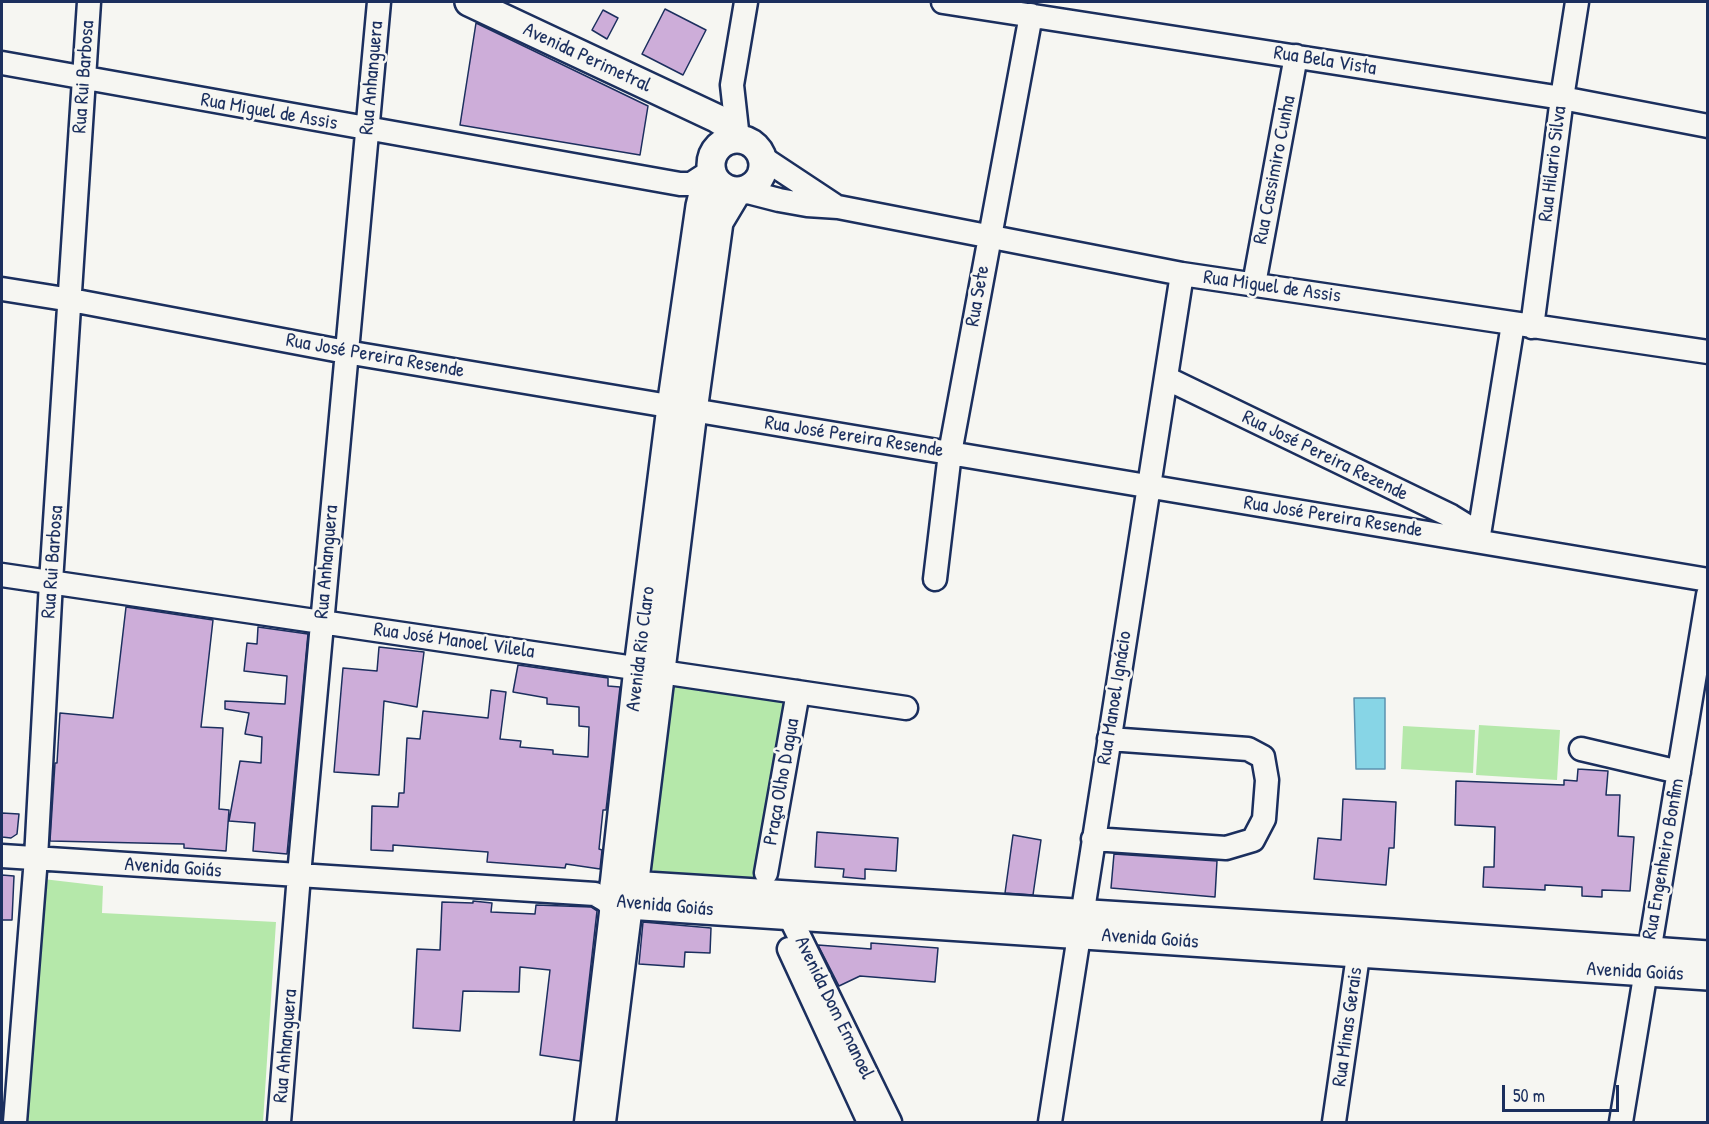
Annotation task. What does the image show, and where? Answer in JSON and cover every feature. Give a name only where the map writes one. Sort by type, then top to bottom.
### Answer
[{"type":"main road","name":"Avenida Perimetral","points":[[469,2],[724,123],[730,141]]},
{"type":"main road","points":[[730,141],[748,141],[754,145],[763,158],[762,174],[758,182],[727,184],[712,157],[730,141]]},
{"type":"main road","name":"Avenida Rio Claro","points":[[617,894],[695,316],[700,206],[702,198],[727,184]]},
{"type":"main road","name":"Avenida Goiás","points":[[617,894],[774,898],[935,915],[1646,962],[1707,976]]},
{"type":"main road","name":"Avenida Goiás","points":[[1646,962],[1707,955]]},
{"type":"street","name":"Rua Rui Barbosa","points":[[15,1122],[36,858],[51,582],[89,2]]},
{"type":"street","name":"Rua Anhanguera","points":[[279,1122],[299,875],[379,2]]},
{"type":"street","points":[[730,141],[732,85],[746,2]]},
{"type":"street","name":"Rua Bela Vista","points":[[943,2],[1562,98],[1707,126]]},
{"type":"street","name":"Rua Hilario Silva","points":[[1478,541],[1523,325],[1578,2]]},
{"type":"street","name":"Rua Sete","points":[[935,579],[950,453],[1031,15]]},
{"type":"street","name":"Rua Cassimiro Cunha","points":[[1254,284],[1296,56]]},
{"type":"street","name":"Rua Miguel de Assis","points":[[2,63],[680,184],[727,184],[779,200],[838,207],[1182,274],[1707,352]]},
{"type":"street","name":"Rua Miguel de Assis","points":[[763,158],[838,207]]},
{"type":"street","name":"Rua Manoel Ignácio","points":[[1050,1122],[1182,274]]},
{"type":"street","name":"Rua José Pereira Resende","points":[[2,289],[346,352],[1707,580]]},
{"type":"street","name":"Rua José Pereira Rezende","points":[[1166,378],[1451,516],[1464,524],[1478,541]]},
{"type":"street","name":"Rua José Manoel Vilela","points":[[2,575],[906,708]]},
{"type":"street","name":"Rua Engenheiro Bonfim","points":[[1621,1122],[1707,595]]},
{"type":"street","name":"Praça Olho D'agua","points":[[774,898],[798,692]]},
{"type":"street","points":[[1093,839],[1226,848],[1253,840],[1264,819],[1267,780],[1263,757],[1248,749],[1109,739]]},
{"type":"street","points":[[1581,749],[1679,772]]},
{"type":"street","name":"Avenida Goiás","points":[[2,856],[617,894]]},
{"type":"street","name":"Avenida Rio Claro","points":[[604,1122],[617,894]]},
{"type":"street","name":"Avenida Dom Emanoel","points":[[774,898],[869,1122]]},
{"type":"street","name":"Avenida Dom Emanoel","points":[[774,898],[890,1122]]},
{"type":"street","name":"Rua Minas Gerais","points":[[1334,1122],[1360,943]]},
{"type":"street","name":"Avenida Rio Claro","points":[[585,1122],[610,1003]]},
{"type":"green space","points":[[669,683],[792,701],[765,888],[643,869]]},
{"type":"green space","points":[[1479,725],[1560,730],[1557,780],[1476,775]]},
{"type":"green space","points":[[1403,726],[1475,730],[1473,773],[1401,769]]},
{"type":"green space","points":[[43,879],[103,886],[102,913],[276,922],[263,1122],[27,1122]]},
{"type":"water","points":[[1354,698],[1385,698],[1385,769],[1356,769]]},
{"type":"building","points":[[665,9],[706,30],[683,75],[642,54]]},
{"type":"building","points":[[603,10],[618,18],[607,39],[592,30]]},
{"type":"building","points":[[476,23],[648,106],[640,155],[460,125]]},
{"type":"building","points":[[126,607],[213,620],[201,727],[223,728],[219,809],[229,810],[226,851],[184,848],[184,844],[50,841],[60,713],[113,718]]},
{"type":"building","points":[[258,627],[308,634],[287,854],[253,851],[255,823],[229,821],[240,761],[261,763],[262,737],[245,734],[249,713],[225,709],[225,701],[285,704],[287,676],[244,671],[247,643],[257,644]]},
{"type":"building","points":[[379,647],[424,652],[417,707],[384,701],[379,775],[334,772],[343,668],[377,671]]},
{"type":"building","points":[[518,665],[608,678],[608,686],[620,687],[606,810],[603,810],[599,849],[602,850],[600,869],[566,864],[565,868],[487,862],[488,852],[393,845],[393,851],[371,850],[372,806],[398,807],[399,793],[404,793],[407,738],[420,739],[423,711],[488,718],[491,690],[506,692],[500,739],[521,741],[520,747],[553,750],[553,754],[588,757],[589,727],[579,726],[579,707],[547,704],[547,698],[513,692]]},
{"type":"building","points":[[1578,769],[1608,771],[1606,795],[1620,795],[1618,836],[1634,837],[1630,891],[1602,890],[1602,897],[1582,896],[1582,887],[1545,885],[1545,890],[1483,887],[1484,867],[1494,867],[1495,827],[1455,825],[1456,781],[1564,785],[1564,780],[1577,781]]},
{"type":"building","points":[[1343,799],[1396,802],[1394,848],[1389,848],[1386,885],[1314,879],[1318,838],[1341,840]]},
{"type":"building","points":[[2,813],[19,814],[17,834],[11,838],[2,837]]},
{"type":"building","points":[[817,832],[898,838],[896,871],[865,869],[865,879],[843,877],[844,869],[815,867]]},
{"type":"building","points":[[1013,835],[1041,840],[1033,895],[1005,893]]},
{"type":"building","points":[[1114,854],[1217,861],[1215,897],[1111,888]]},
{"type":"building","points":[[2,875],[14,876],[12,920],[2,920]]},
{"type":"building","points":[[473,901],[492,903],[491,912],[535,914],[536,905],[591,907],[597,911],[580,1061],[540,1055],[550,970],[520,967],[519,992],[463,991],[460,1031],[413,1028],[417,949],[440,950],[442,902],[473,903]]},
{"type":"building","points":[[643,922],[711,928],[710,953],[685,952],[684,967],[639,964]]},
{"type":"building","points":[[871,943],[938,948],[935,982],[860,976],[839,986],[818,945],[871,949]]}]
